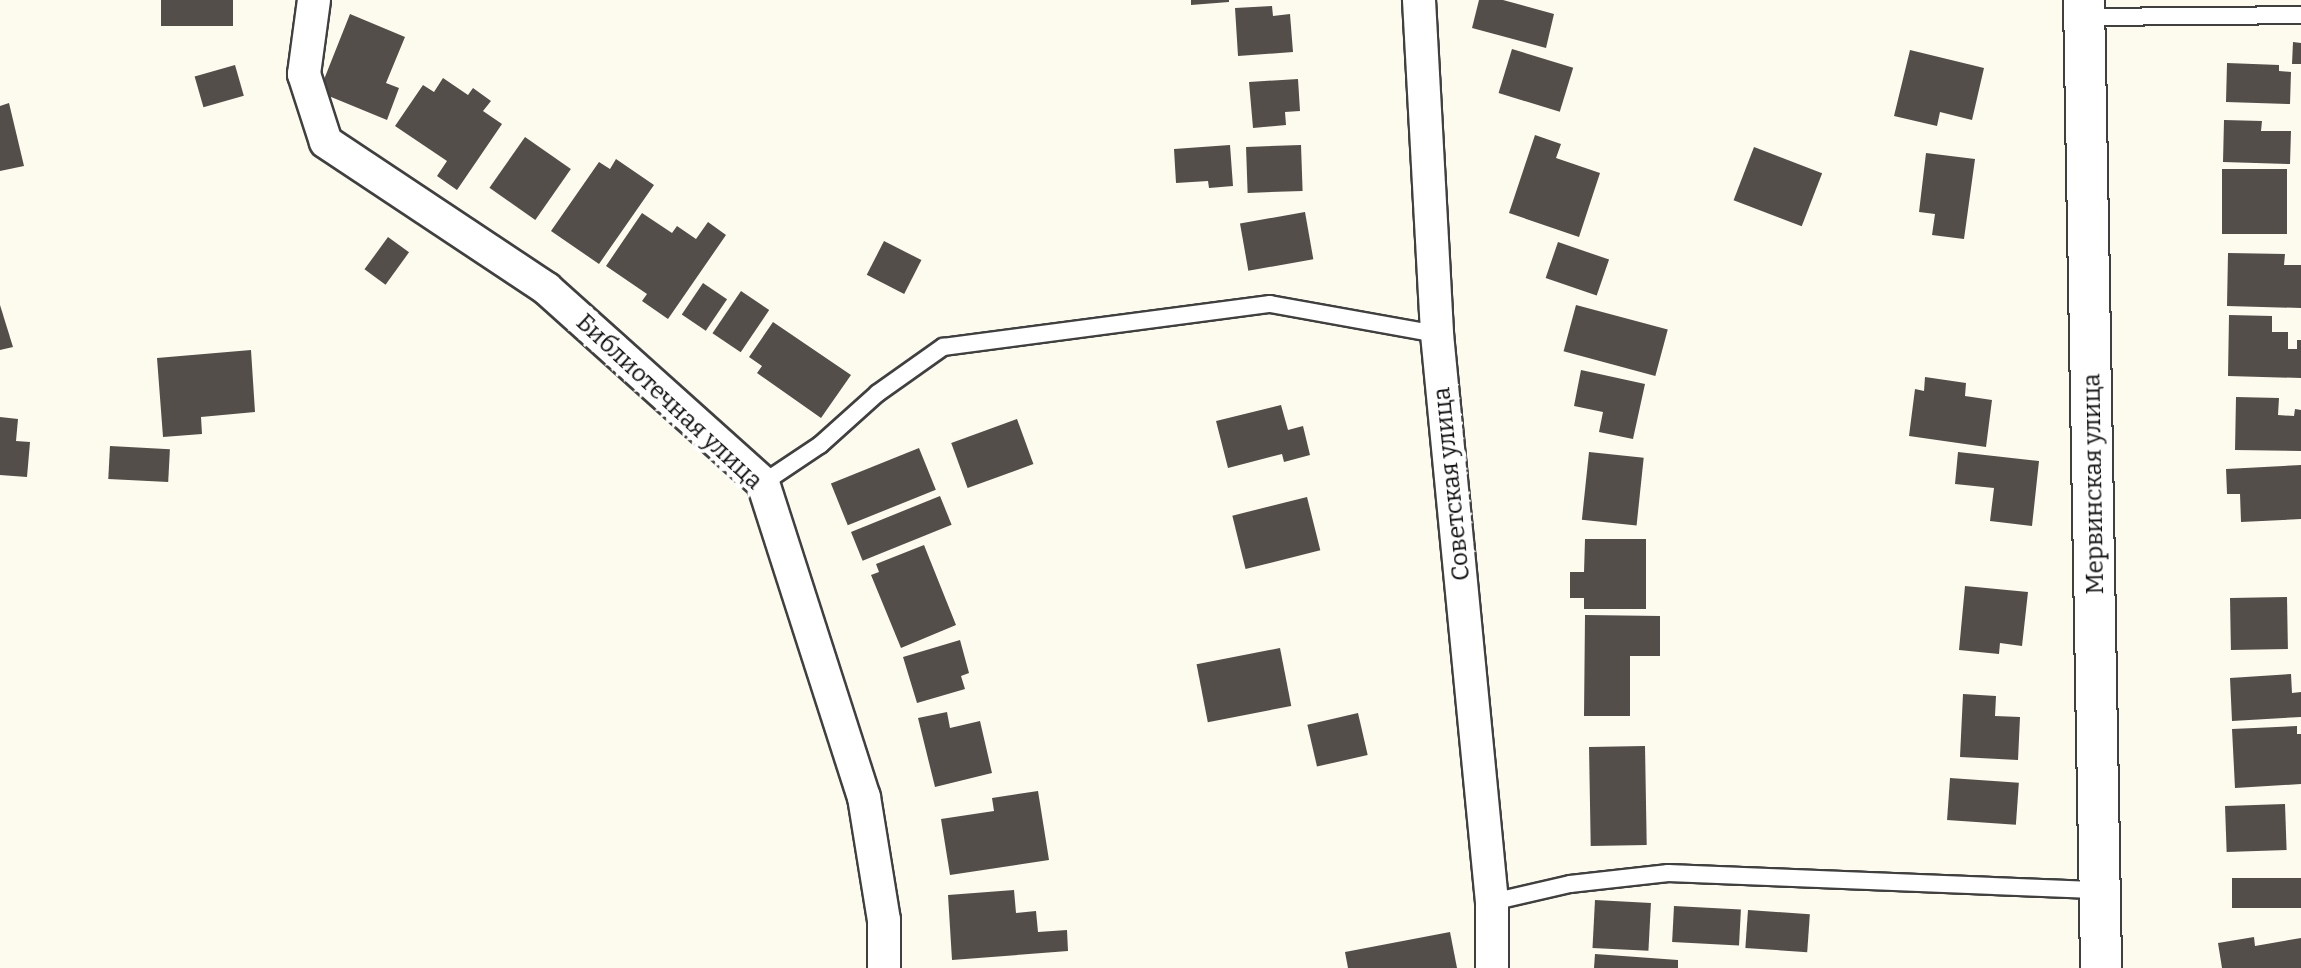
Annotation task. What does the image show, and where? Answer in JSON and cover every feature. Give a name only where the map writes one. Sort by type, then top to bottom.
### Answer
[{"type":"street","name":"Библиотечная улица","points":[[314,0],[304,74],[326,142],[547,289],[763,483],[864,797],[884,920],[884,968]]},
{"type":"street","name":"Советская улица","points":[[1419,0],[1437,334],[1492,902],[1492,968]]},
{"type":"street","name":"Мервинская улица","points":[[2085,9],[2101,968]]},
{"type":"lane","points":[[2085,9],[2301,15]]},
{"type":"lane","points":[[763,483],[820,445],[878,393],[943,347],[1270,304],[1437,334]]},
{"type":"lane","points":[[1492,902],[1570,884],[1668,873],[2102,890]]},
{"type":"building","points":[[161,0],[233,0],[233,26],[161,26]]},
{"type":"building","points":[[1191,0],[1229,0],[1229,2],[1191,5]]},
{"type":"building","points":[[1479,0],[1503,0],[1554,14],[1546,48],[1472,28]]},
{"type":"building","points":[[1272,6],[1273,16],[1290,14],[1293,52],[1238,56],[1235,8]]},
{"type":"building","points":[[350,14],[405,37],[386,83],[399,88],[387,120],[319,92]]},
{"type":"building","points":[[2293,42],[2301,43],[2301,64],[2292,64]]},
{"type":"building","points":[[1512,49],[1573,68],[1560,112],[1499,93]]},
{"type":"building","points":[[1910,50],[1984,68],[1972,120],[1940,112],[1937,126],[1894,116]]},
{"type":"building","points":[[2227,63],[2279,65],[2279,71],[2291,72],[2290,104],[2226,102]]},
{"type":"building","points":[[235,65],[244,96],[203,107],[195,77]]},
{"type":"building","points":[[443,78],[468,95],[473,88],[491,101],[483,111],[502,124],[457,190],[437,176],[447,161],[395,126],[423,85],[434,92]]},
{"type":"building","points":[[1298,79],[1300,111],[1285,112],[1286,125],[1253,128],[1249,82]]},
{"type":"building","points":[[9,103],[24,166],[0,171],[0,106]]},
{"type":"building","points":[[2224,120],[2262,121],[2261,131],[2291,131],[2290,164],[2223,162]]},
{"type":"building","points":[[1535,135],[1561,144],[1556,158],[1600,173],[1579,237],[1509,213]]},
{"type":"building","points":[[525,137],[571,169],[535,220],[489,188]]},
{"type":"building","points":[[1230,145],[1233,186],[1209,188],[1208,181],[1176,183],[1174,149]]},
{"type":"building","points":[[1301,145],[1303,191],[1248,193],[1246,147]]},
{"type":"building","points":[[1754,147],[1822,173],[1802,226],[1734,200]]},
{"type":"building","points":[[1926,153],[1975,159],[1964,239],[1932,235],[1935,214],[1919,212]]},
{"type":"building","points":[[616,159],[654,185],[599,264],[551,231],[599,162],[610,169]]},
{"type":"building","points":[[2222,169],[2287,169],[2287,234],[2222,234]]},
{"type":"building","points":[[1305,212],[1313,259],[1248,271],[1240,223]]},
{"type":"building","points":[[642,213],[672,233],[677,226],[696,239],[708,222],[726,235],[668,319],[642,301],[647,294],[606,266]]},
{"type":"building","points":[[388,237],[409,252],[386,285],[364,269]]},
{"type":"building","points":[[884,241],[921,260],[904,294],[867,275]]},
{"type":"building","points":[[1558,242],[1609,260],[1597,296],[1546,278]]},
{"type":"building","points":[[2228,253],[2285,254],[2284,265],[2301,265],[2301,308],[2227,306]]},
{"type":"building","points":[[703,283],[727,299],[706,331],[682,315]]},
{"type":"building","points":[[741,291],[769,310],[741,352],[712,333]]},
{"type":"building","points":[[0,305],[13,347],[0,350]]},
{"type":"building","points":[[1576,305],[1668,330],[1655,376],[1564,351]]},
{"type":"building","points":[[2229,315],[2272,316],[2272,332],[2288,332],[2288,349],[2297,349],[2297,340],[2301,340],[2301,378],[2228,376]]},
{"type":"building","points":[[773,322],[851,375],[821,418],[757,373],[762,366],[749,357]]},
{"type":"building","points":[[251,350],[255,412],[201,417],[202,434],[163,437],[157,358]]},
{"type":"building","points":[[1581,370],[1645,384],[1633,439],[1599,432],[1603,412],[1574,406]]},
{"type":"building","points":[[1925,377],[1966,383],[1965,396],[1992,400],[1986,447],[1909,436],[1915,389],[1924,391]]},
{"type":"building","points":[[2236,397],[2279,398],[2278,415],[2294,416],[2295,409],[2301,410],[2301,451],[2235,450]]},
{"type":"building","points":[[1281,405],[1288,430],[1303,426],[1310,455],[1284,462],[1282,454],[1228,468],[1216,421]]},
{"type":"building","points":[[0,417],[18,419],[16,441],[30,442],[27,477],[0,475]]},
{"type":"building","points":[[1017,419],[1033,464],[968,488],[951,443]]},
{"type":"building","points":[[110,446],[170,449],[168,482],[108,479]]},
{"type":"building","points":[[919,448],[936,490],[848,525],[831,484]]},
{"type":"building","points":[[1589,452],[1644,458],[1637,525],[1582,520]]},
{"type":"building","points":[[1958,452],[2039,461],[2032,526],[1990,521],[1994,488],[1955,484]]},
{"type":"building","points":[[2301,465],[2301,519],[2241,522],[2240,494],[2227,494],[2226,469]]},
{"type":"building","points":[[940,496],[952,525],[863,561],[851,532]]},
{"type":"building","points":[[1307,497],[1320,550],[1246,569],[1232,516]]},
{"type":"building","points":[[1585,539],[1646,539],[1646,609],[1584,609],[1584,598],[1570,598],[1570,572],[1584,572]]},
{"type":"building","points":[[924,545],[956,625],[901,648],[871,575],[879,572],[876,564]]},
{"type":"building","points":[[1965,586],[2028,592],[2022,646],[2000,643],[1999,654],[1959,650]]},
{"type":"building","points":[[2287,597],[2288,649],[2231,650],[2230,598]]},
{"type":"building","points":[[1585,615],[1660,616],[1660,656],[1630,656],[1630,716],[1584,716]]},
{"type":"building","points":[[960,640],[969,673],[961,676],[965,689],[917,703],[903,657]]},
{"type":"building","points":[[1280,648],[1291,706],[1208,722],[1197,664]]},
{"type":"building","points":[[2291,674],[2292,693],[2301,692],[2301,717],[2232,721],[2230,678]]},
{"type":"building","points":[[1963,694],[1996,696],[1995,716],[2020,717],[2018,760],[1960,757]]},
{"type":"building","points":[[947,712],[950,728],[980,721],[992,773],[935,787],[918,718]]},
{"type":"building","points":[[1358,713],[1368,755],[1317,767],[1307,725]]},
{"type":"building","points":[[2297,726],[2297,734],[2301,734],[2301,784],[2235,788],[2232,729]]},
{"type":"building","points":[[1645,746],[1647,845],[1591,846],[1589,747]]},
{"type":"building","points":[[1950,778],[2019,783],[2016,825],[1947,820]]},
{"type":"building","points":[[1038,791],[1049,860],[950,875],[941,819],[994,811],[992,798]]},
{"type":"building","points":[[2285,804],[2287,850],[2227,852],[2225,806]]},
{"type":"building","points":[[2232,878],[2301,878],[2301,908],[2232,908]]},
{"type":"building","points":[[1014,890],[1016,913],[1036,911],[1038,932],[1067,930],[1068,951],[952,960],[948,895]]},
{"type":"building","points":[[1595,900],[1651,903],[1648,951],[1592,948]]},
{"type":"building","points":[[1674,906],[1741,910],[1739,945],[1672,942]]},
{"type":"building","points":[[1748,910],[1810,914],[1807,952],[1745,948]]},
{"type":"building","points":[[1450,932],[1457,968],[1348,968],[1345,952]]},
{"type":"building","points":[[2254,937],[2255,946],[2301,938],[2301,968],[2222,968],[2218,943]]},
{"type":"building","points":[[1595,954],[1678,960],[1678,968],[1594,968]]}]
